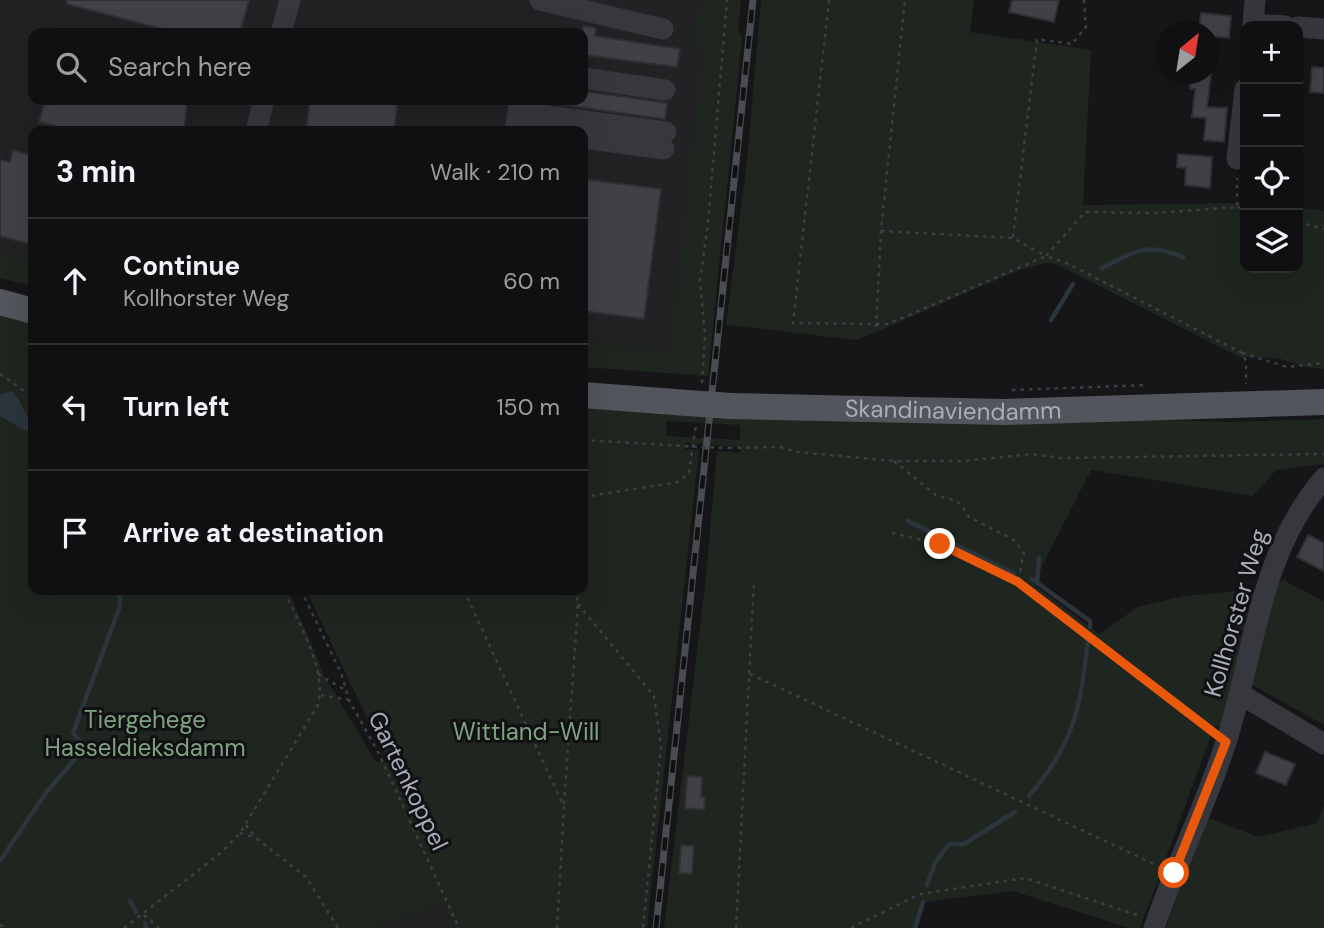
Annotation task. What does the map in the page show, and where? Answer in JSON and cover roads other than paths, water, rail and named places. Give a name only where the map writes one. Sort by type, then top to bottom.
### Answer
[{"type":"main road","points":[[0,302],[28,310]]},
{"type":"main road","name":"Skandinaviendamm","points":[[588,395],[696,400],[731,406],[1004,412],[1324,402]]},
{"type":"street","points":[[282,28],[290,0]]},
{"type":"street","points":[[540,0],[663,29]]},
{"type":"street","points":[[1253,21],[1255,0]]},
{"type":"street","points":[[1303,27],[1324,29]]},
{"type":"street","points":[[588,79],[664,90]]},
{"type":"street","points":[[257,126],[263,105]]},
{"type":"street","points":[[517,118],[568,126]]},
{"type":"street","points":[[588,129],[665,141],[588,138]]},
{"type":"street","points":[[1237,159],[1240,133]]},
{"type":"street","name":"Kollhorster Weg","points":[[1155,924],[1226,742],[1275,556],[1296,514],[1324,478]]},
{"type":"street","points":[[1240,694],[1324,744]]},
{"type":"waterway","points":[[1102,268],[1141,250],[1160,250],[1183,257]]},
{"type":"waterway","points":[[1051,320],[1073,284]]},
{"type":"waterway","points":[[908,521],[1014,574]]},
{"type":"waterway","points":[[1037,583],[1039,558]]},
{"type":"waterway","points":[[1032,579],[1090,621],[1090,627]]},
{"type":"waterway","points":[[0,861],[45,794],[85,747],[73,733],[120,606],[119,595]]},
{"type":"waterway","points":[[1029,796],[1056,759],[1073,724],[1082,686],[1088,640]]},
{"type":"waterway","points":[[927,885],[935,863],[949,844],[964,844],[1015,812]]},
{"type":"waterway","points":[[130,901],[136,912]]},
{"type":"waterway","points":[[915,928],[923,902]]},
{"type":"waterway","points":[[145,923],[146,928]]},
{"type":"railway","points":[[656,928],[753,0]]},
{"type":"park label","name":"Wittland-Will","points":[[526,732]]},
{"type":"park label","name":"Tiergehege Hasseldieksdamm","points":[[145,734]]}]
